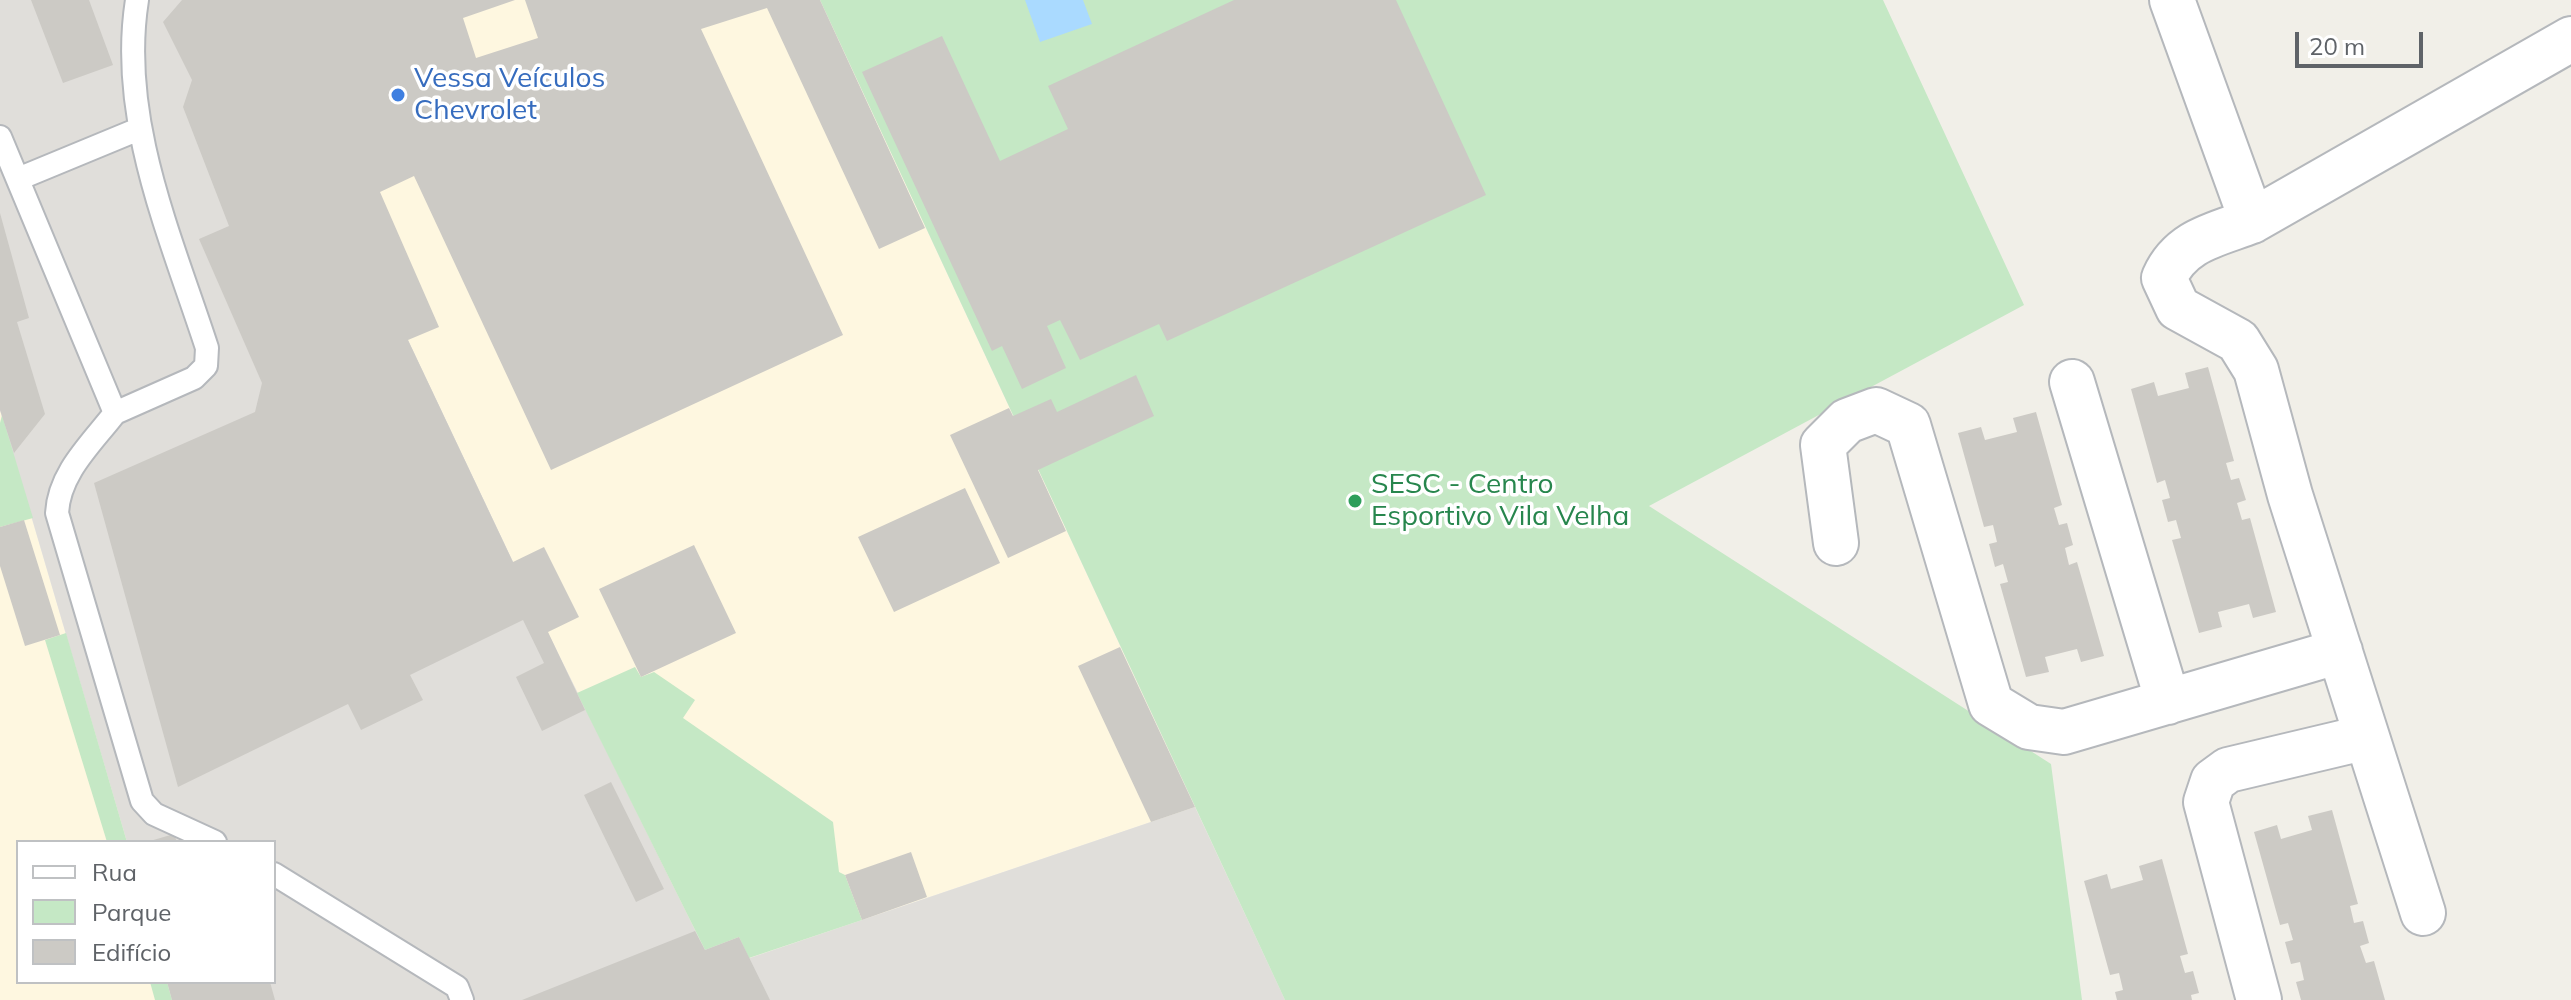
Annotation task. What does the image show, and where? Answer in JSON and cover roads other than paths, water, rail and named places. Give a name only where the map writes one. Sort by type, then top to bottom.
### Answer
[{"type":"street","points":[[2172,0],[2252,221]]},
{"type":"street","points":[[2423,913],[2290,495],[2256,370],[2238,341],[2178,308],[2164,278],[2174,257],[2201,240],[2252,221],[2571,39]]},
{"type":"street","points":[[2072,382],[2168,702]]},
{"type":"street","points":[[1836,543],[1823,445],[1847,421],[1876,410],[1908,425],[1991,704],[2029,727],[2064,732],[2340,651]]},
{"type":"street","points":[[2259,1000],[2206,802],[2213,781],[2228,770],[2367,737]]},
{"type":"lane","points":[[137,0],[133,81],[139,129],[207,348],[206,366],[194,378],[115,413],[65,478],[58,491],[57,513],[142,801],[154,814],[211,840]]},
{"type":"lane","points":[[18,179],[139,129]]},
{"type":"lane","points":[[0,137],[115,413]]},
{"type":"lane","points":[[276,875],[457,987],[462,1000]]},
{"type":"water","points":[[1025,0],[1083,0],[1092,24],[1040,42]]},
{"type":"place","name":"Vessa Veículos Chevrolet","points":[[398,95]]},
{"type":"place","name":"SESC - Centro Esportivo Vila Velha","points":[[1355,501]]}]
